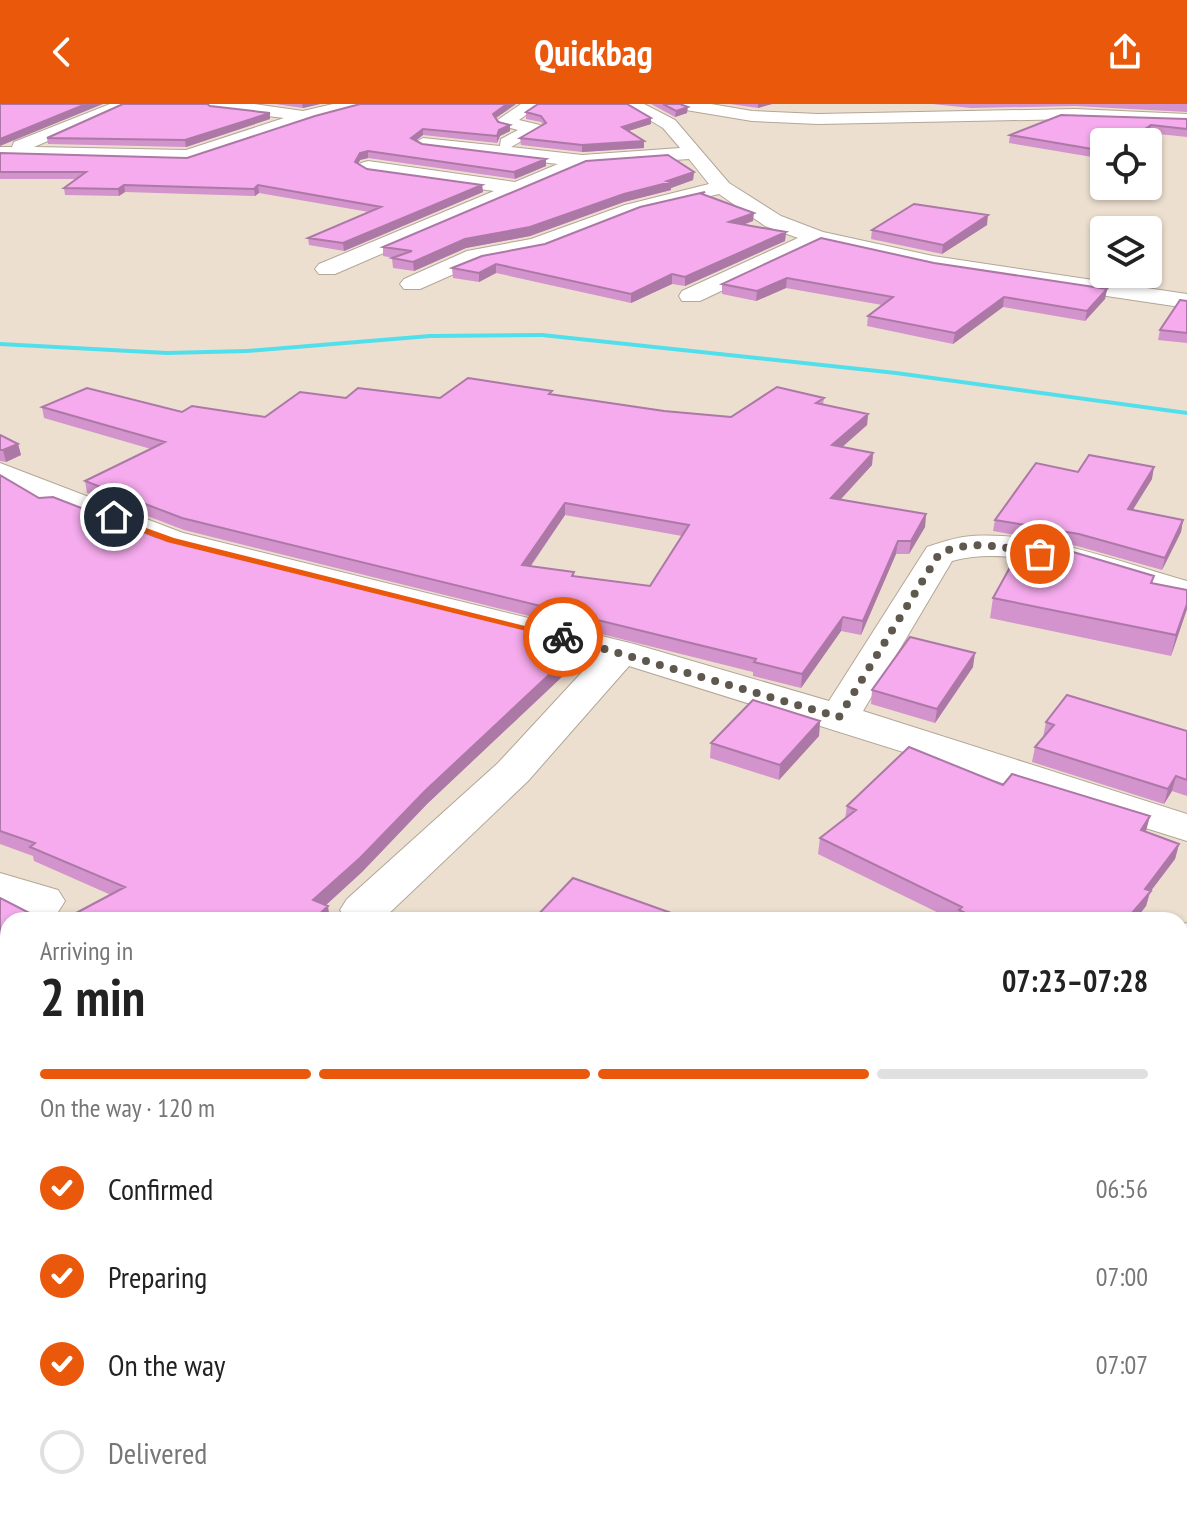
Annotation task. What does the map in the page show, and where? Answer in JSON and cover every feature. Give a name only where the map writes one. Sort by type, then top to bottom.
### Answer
[{"type":"street","points":[[2,152],[125,104]]},
{"type":"street","points":[[211,104],[309,115]]},
{"type":"street","points":[[2,152],[188,156],[309,115],[353,104]]},
{"type":"street","points":[[489,149],[534,129],[505,121],[533,104]]},
{"type":"street","points":[[631,104],[669,124],[722,187],[773,221],[817,237],[933,263],[1187,301]]},
{"type":"street","points":[[680,104],[752,116],[818,119],[1075,114],[1187,119]]},
{"type":"street","points":[[752,116],[793,104]]},
{"type":"street","points":[[423,143],[582,161],[695,153]]},
{"type":"street","points":[[327,269],[582,161]]},
{"type":"street","points":[[368,167],[515,188]]},
{"type":"street","points":[[412,284],[475,256],[536,245],[632,209],[722,187]]},
{"type":"street","points":[[691,296],[817,237]]},
{"type":"street","points":[[0,472],[171,540],[621,652],[839,717],[1187,828]]},
{"type":"street","points":[[839,717],[939,554],[955,547],[997,546],[1061,557],[1187,592]]},
{"type":"street","points":[[364,910],[513,772],[621,652]]},
{"type":"building","points":[[0,104],[86,104],[0,139]]},
{"type":"building","points":[[123,104],[207,104],[270,113],[185,140],[47,138]]},
{"type":"building","points":[[360,104],[507,104],[493,114],[498,122],[510,125],[499,130],[497,136],[423,129],[411,138],[422,144],[546,159],[514,172],[368,151],[360,153],[355,162],[367,169],[482,185],[343,243],[308,238],[381,207],[258,185],[254,189],[124,185],[118,189],[64,188],[86,172],[0,172],[0,153],[187,158]]},
{"type":"building","points":[[538,104],[627,104],[651,118],[622,127],[644,141],[582,145],[520,138],[546,123],[541,116],[526,112]]},
{"type":"building","points":[[663,104],[680,104],[688,107],[676,111]]},
{"type":"building","points":[[1061,115],[1187,119],[1187,129],[1151,125],[1146,128],[1090,128],[1090,149],[1010,135]]},
{"type":"building","points":[[668,155],[694,172],[530,227],[465,239],[413,262],[392,258],[412,251],[383,247],[586,161]]},
{"type":"building","points":[[705,192],[702,194],[754,213],[729,222],[786,232],[685,277],[672,274],[631,294],[496,264],[479,273],[452,268],[482,256],[545,244],[640,207]]},
{"type":"building","points":[[914,204],[988,215],[943,245],[872,230]]},
{"type":"building","points":[[821,238],[934,263],[1107,289],[1087,311],[1004,297],[955,333],[868,316],[893,297],[787,278],[757,291],[722,284]]},
{"type":"building","points":[[1180,300],[1187,301],[1187,333],[1160,330]]},
{"type":"building","points":[[468,378],[552,391],[549,394],[664,411],[731,417],[777,387],[824,398],[816,403],[868,414],[832,445],[873,453],[831,498],[926,514],[911,541],[898,541],[863,621],[843,617],[802,674],[754,662],[756,659],[182,518],[85,481],[165,442],[42,407],[87,388],[182,412],[192,406],[265,417],[300,392],[346,398],[358,388],[440,398]],"holes":[[[565,503],[689,525],[650,586],[572,576],[574,572],[522,565]]]},
{"type":"building","points":[[0,435],[18,444],[0,450]]},
{"type":"building","points":[[1089,455],[1154,467],[1128,509],[1183,520],[1165,558],[1079,534],[995,520],[1036,463],[1078,472]]},
{"type":"building","points":[[0,475],[39,498],[53,497],[156,537],[583,643],[313,900],[328,906],[322,912],[78,912],[125,887],[30,847],[35,843],[0,831]]},
{"type":"building","points":[[1024,542],[1073,552],[1154,576],[1151,583],[1187,590],[1187,604],[1176,635],[993,598]]},
{"type":"building","points":[[910,637],[975,653],[937,709],[872,690]]},
{"type":"building","points":[[1067,695],[1187,731],[1187,780],[1176,776],[1168,789],[1035,747],[1054,725],[1046,722]]},
{"type":"building","points":[[753,700],[820,721],[780,765],[711,743]]},
{"type":"building","points":[[909,747],[1003,785],[1012,774],[1150,816],[1141,830],[1179,844],[1145,889],[1151,891],[1133,912],[963,912],[959,910],[962,907],[820,838],[856,810],[847,806]]},
{"type":"building","points":[[573,878],[668,912],[541,912]]},
{"type":"building","points":[[0,898],[27,912],[0,912]]},
{"type":"waterway","points":[[0,344],[167,353],[247,351],[430,336],[542,335],[896,373],[1187,413]]},
{"type":"way so far","points":[[563,637],[839,717],[939,554],[955,547],[997,546],[1040,554]]},
{"type":"route","points":[[114,517],[171,540],[563,637]]}]
